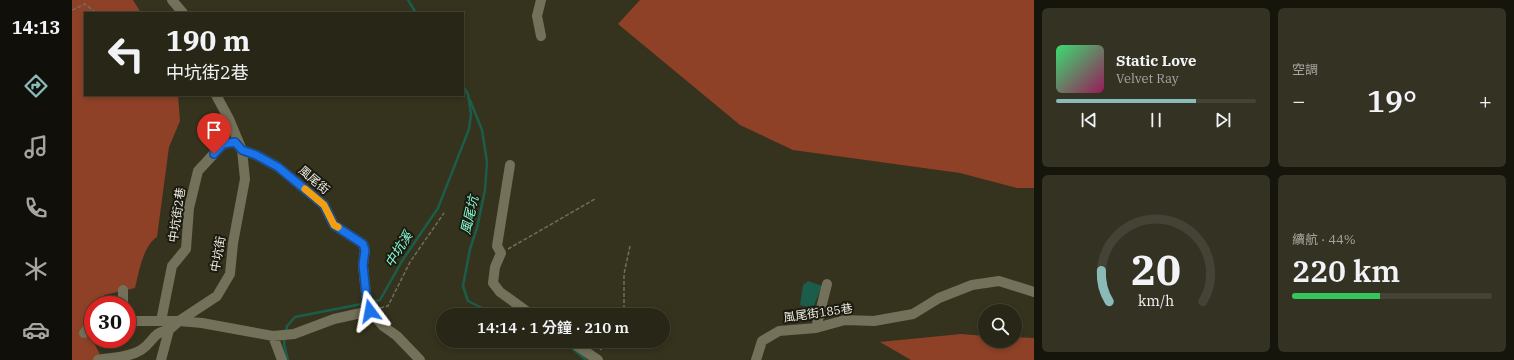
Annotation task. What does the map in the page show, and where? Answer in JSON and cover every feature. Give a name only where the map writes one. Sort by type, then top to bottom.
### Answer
[{"type":"street","points":[[172,0],[182,12]]},
{"type":"street","points":[[541,0],[537,16],[541,36]]},
{"type":"street","name":"中坑街","points":[[98,360],[126,356],[142,350],[159,332],[169,330],[179,321],[217,296],[230,274],[233,242],[245,179],[242,150],[229,119],[217,96]]},
{"type":"street","name":"中坑街2巷","points":[[161,321],[172,266],[186,249],[189,208],[198,171],[223,144],[235,142],[242,150]]},
{"type":"street","name":"風尾街","points":[[242,150],[256,155],[278,167],[324,205],[334,225],[363,244],[365,250],[363,265],[366,294],[370,311],[383,326],[397,336],[420,360]]},
{"type":"street","points":[[510,165],[497,246],[502,253],[495,267],[492,283],[500,292],[522,308]]},
{"type":"street","name":"風尾街185巷","points":[[756,360],[762,341],[779,331],[816,328],[845,320],[874,321],[913,314],[939,298],[972,285],[999,281],[1034,292]]},
{"type":"street","points":[[816,328],[827,284]]},
{"type":"street","points":[[123,290],[123,296]]},
{"type":"street","points":[[136,320],[179,321],[273,336],[294,334],[334,319],[370,311]]},
{"type":"street","points":[[161,360],[169,330]]},
{"type":"street","points":[[273,336],[282,360]]},
{"type":"street","points":[[580,348],[595,358]]},
{"type":"path","points":[[72,10],[85,4],[95,12]]},
{"type":"path","points":[[502,253],[595,199]]},
{"type":"path","points":[[370,311],[388,306],[410,262],[444,213]]},
{"type":"path","points":[[624,308],[624,274],[630,246]]},
{"type":"path","points":[[595,358],[604,348]]},
{"type":"shaded area","points":[[72,0],[133,0],[140,12],[84,12],[84,96],[178,96],[180,121],[169,147],[157,237],[152,241],[145,253],[135,288],[104,296],[84,296],[84,348],[97,348],[103,360],[72,360]]},
{"type":"shaded area","points":[[640,0],[1034,0],[1034,188],[1017,188],[960,173],[793,150],[740,125],[618,24]]},
{"type":"shaded area","points":[[808,281],[822,286],[813,308],[800,305],[803,285]]},
{"type":"shaded area","points":[[961,334],[978,335],[978,348],[1022,348],[1022,337],[1034,338],[1034,360],[911,360],[880,342]]},
{"type":"waterway","name":"中坑溪","points":[[408,0],[415,12]]},
{"type":"waterway","name":"中坑溪","points":[[371,302],[380,300],[402,261],[438,208],[469,129],[471,114],[468,94],[464,88]]},
{"type":"waterway","name":"風尾坑","points":[[470,100],[482,130],[487,162],[485,190],[477,228],[470,249],[463,286],[468,301],[482,308]]},
{"type":"waterway","name":"中坑溪","points":[[286,332],[287,326],[295,317],[367,303]]},
{"type":"waterway","name":"中坑溪","points":[[285,337],[284,344],[288,360]]},
{"type":"waterway","name":"風尾坑","points":[[573,349],[586,360]]},
{"type":"slow traffic","points":[[305,189],[324,205],[334,225],[338,227]]},
{"type":"route","points":[[214,154],[223,144],[235,142],[242,150],[256,155],[278,167],[324,205],[334,225],[363,244],[365,250],[363,265],[366,294],[370,311]]}]
